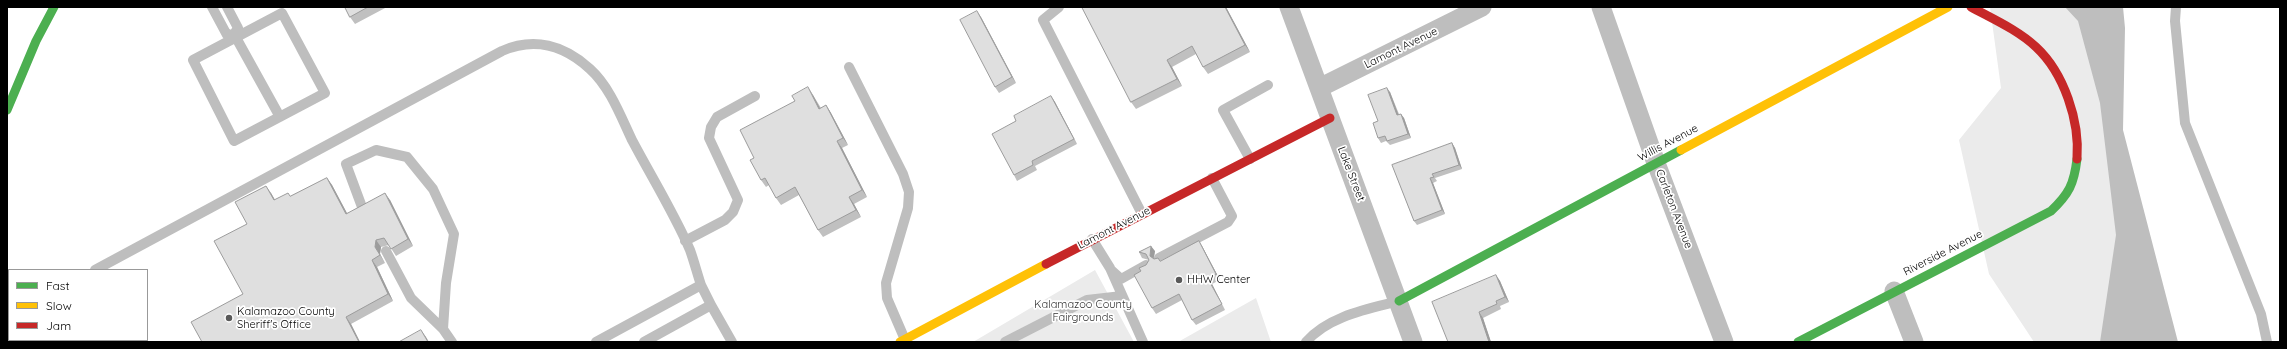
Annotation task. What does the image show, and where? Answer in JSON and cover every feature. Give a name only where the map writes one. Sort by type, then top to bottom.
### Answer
[{"type":"main road","points":[[7,110],[36,41],[54,7]]},
{"type":"main road","name":"Willis Avenue","points":[[1399,301],[1948,7]]},
{"type":"main road","name":"Riverside Avenue","points":[[1798,342],[2060,205],[2067,197],[2075,180],[2078,167],[2078,148],[2070,104],[2058,77],[2043,54],[2021,36],[1972,7]]},
{"type":"main road","name":"Lamont Avenue","points":[[904,341],[1092,240],[1330,118]]},
{"type":"street","name":"Lake Street","points":[[1289,7],[1413,342]]},
{"type":"street","name":"Carleton Avenue","points":[[1601,7],[1656,163],[1724,342]]},
{"type":"street","name":"Lamont Avenue","points":[[1319,88],[1473,9]]},
{"type":"street","points":[[1894,291],[1914,342]]},
{"type":"lane","points":[[212,7],[227,35],[235,36]]},
{"type":"lane","points":[[227,7],[238,28],[235,36],[280,117]]},
{"type":"lane","points":[[1059,7],[1043,20],[1142,214]]},
{"type":"lane","points":[[2176,7],[2175,22],[2185,123],[2261,314],[2267,342]]},
{"type":"lane","points":[[282,13],[325,94],[234,141],[193,60],[235,36],[282,13]]},
{"type":"lane","points":[[97,269],[502,51],[528,43],[556,48],[579,60],[597,77],[613,102],[685,241],[701,285],[732,342]]},
{"type":"lane","points":[[849,67],[903,174],[909,192],[908,208],[886,283],[886,298],[904,341]]},
{"type":"lane","points":[[1250,159],[1224,110],[1268,85]]},
{"type":"lane","points":[[685,241],[725,220],[733,212],[738,200],[714,153],[709,138],[717,116],[755,96]]},
{"type":"lane","points":[[362,207],[346,164],[376,150],[407,157],[433,189],[454,234],[446,284],[443,329]]},
{"type":"lane","points":[[1159,258],[1228,222],[1232,216],[1212,178]]},
{"type":"lane","points":[[1092,240],[1110,268],[1143,342]]},
{"type":"lane","points":[[386,251],[411,298],[443,329],[452,342]]},
{"type":"lane","points":[[1110,268],[1121,279],[1146,265]]},
{"type":"lane","points":[[596,342],[701,285]]},
{"type":"lane","points":[[1005,342],[1087,300],[1122,296]]},
{"type":"lane","points":[[1306,342],[1329,324],[1353,314],[1399,301]]},
{"type":"lane","points":[[644,342],[711,305]]},
{"type":"green space","points":[[1990,7],[2090,7],[2110,107],[2124,342],[2034,342],[1989,274],[1959,140],[2001,88]]},
{"type":"green space","name":"Kalamazoo County Fairgrounds","points":[[1095,270],[1134,342],[973,342]]},
{"type":"green space","points":[[1256,298],[1271,342],[1178,342]]},
{"type":"shaded area","points":[[2065,7],[2123,7],[2125,28],[2123,130],[2178,342],[2100,342],[2116,235],[2100,103],[2078,21]]},
{"type":"building","points":[[345,7],[368,7],[350,17]]},
{"type":"building","points":[[1082,7],[1225,7],[1245,45],[1203,67],[1192,46],[1167,60],[1177,79],[1131,102]]},
{"type":"building","points":[[977,11],[1012,77],[995,87],[960,20]]},
{"type":"building","points":[[808,87],[819,109],[826,105],[843,138],[837,141],[862,190],[849,197],[856,210],[818,230],[795,187],[776,198],[765,178],[761,180],[750,160],[754,158],[740,130],[795,101],[792,96]]},
{"type":"building","points":[[1387,88],[1397,115],[1401,114],[1408,134],[1387,141],[1385,136],[1378,138],[1373,123],[1378,121],[1368,95]]},
{"type":"building","points":[[1051,96],[1074,139],[1032,161],[1033,165],[1014,175],[992,134],[1016,121],[1014,116]]},
{"type":"building","points":[[1452,143],[1459,165],[1432,174],[1434,177],[1430,178],[1442,210],[1414,221],[1392,165]]},
{"type":"building","points":[[327,178],[346,214],[385,193],[408,239],[391,249],[384,238],[376,240],[375,247],[380,255],[372,260],[388,294],[346,317],[359,342],[202,342],[191,322],[243,294],[214,241],[247,224],[235,202],[266,186],[274,200],[288,193],[290,196]]},
{"type":"building","name":"HHW Center","points":[[1199,241],[1216,274],[1208,279],[1222,304],[1192,320],[1179,294],[1152,308],[1134,275],[1141,271],[1139,268],[1146,265],[1149,260],[1146,254],[1139,252],[1151,246],[1150,256],[1154,259],[1158,258],[1160,261]]},
{"type":"building","points":[[1496,275],[1505,297],[1496,301],[1497,304],[1479,312],[1489,342],[1448,342],[1432,302]]},
{"type":"building","points":[[421,330],[428,342],[399,342]]},
{"type":"traffic: fast","points":[[7,110],[36,41],[54,7]]},
{"type":"traffic: fast","points":[[1399,301],[1681,150]]},
{"type":"traffic: fast","points":[[1798,342],[2051,211],[2070,188],[2077,159]]},
{"type":"traffic: slow","points":[[1681,150],[1948,7]]},
{"type":"traffic: slow","points":[[900,342],[1046,264]]},
{"type":"traffic: jam","points":[[1971,7],[2021,35],[2036,47],[2055,70],[2068,98],[2073,114],[2076,129],[2077,159]]},
{"type":"traffic: jam","points":[[1046,264],[1330,118]]},
{"type":"place","name":"HHW Center","points":[[1179,280]]},
{"type":"place","name":"Kalamazoo County Sheriff's Office","points":[[229,318]]}]
